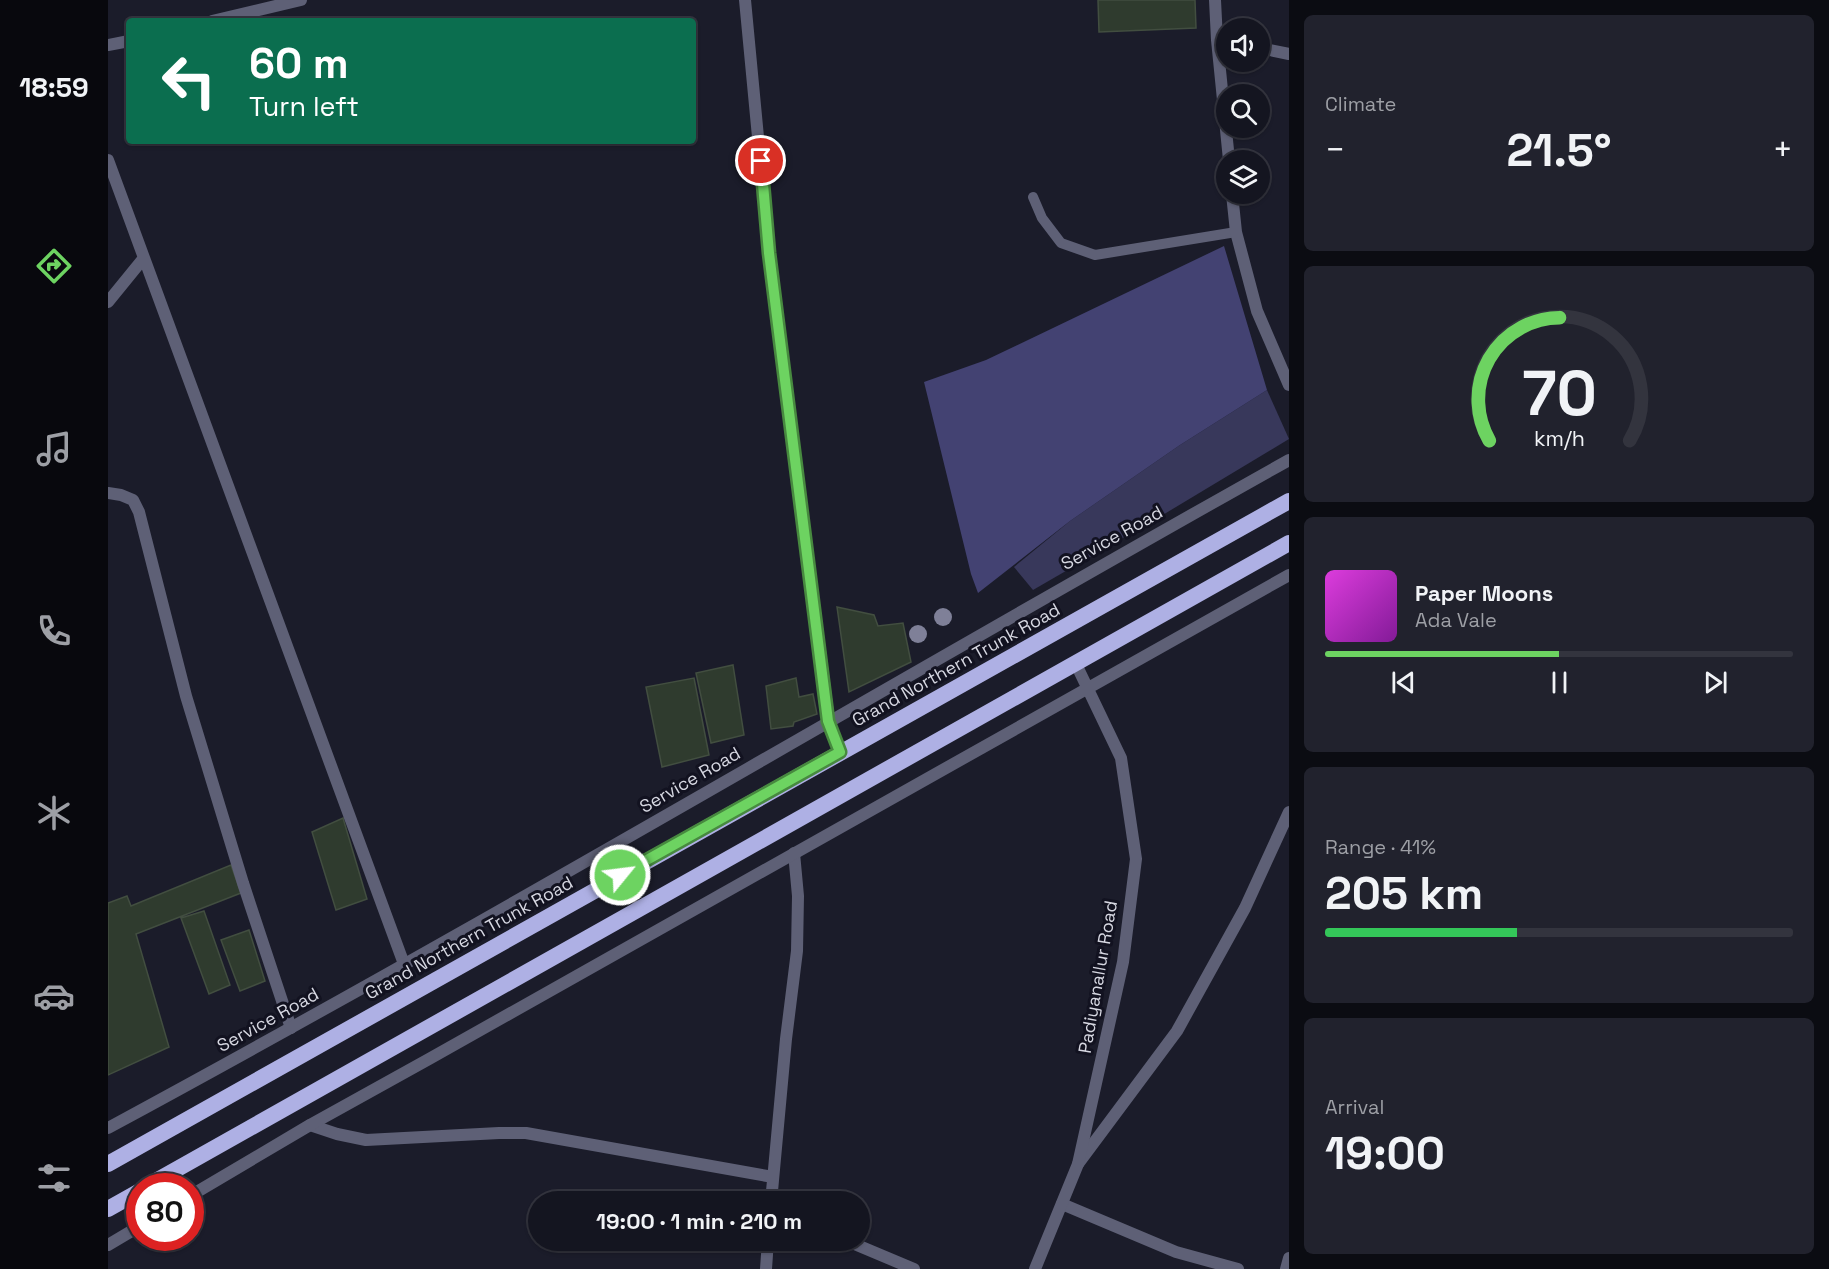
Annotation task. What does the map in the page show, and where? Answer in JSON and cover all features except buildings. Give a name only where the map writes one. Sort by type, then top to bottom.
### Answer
[{"type":"highway","name":"Grand Northern Trunk Road","points":[[108,1164],[1289,501]]},
{"type":"highway","points":[[170,1173],[1289,543]]},
{"type":"highway","points":[[108,1209],[126,1199]]},
{"type":"street","points":[[225,18],[301,0]]},
{"type":"street","points":[[745,0],[769,253],[828,721],[840,752]]},
{"type":"street","points":[[1215,0],[1218,18]]},
{"type":"street","points":[[108,45],[126,41]]},
{"type":"street","points":[[1270,50],[1289,54]]},
{"type":"street","points":[[1224,72],[1228,150]]},
{"type":"street","points":[[108,160],[404,964]]},
{"type":"street","points":[[1233,204],[1236,232],[1257,311],[1289,385]]},
{"type":"street","points":[[108,302],[143,259]]},
{"type":"street","name":"Service Road","points":[[108,1128],[291,1028],[1289,460]]},
{"type":"street","points":[[108,493],[133,500],[139,512],[186,696],[243,883],[291,1028]]},
{"type":"street","points":[[204,1188],[310,1125],[1289,575]]},
{"type":"street","name":"Padiyanallur Road","points":[[1035,1269],[1078,1164],[1123,962],[1136,860],[1121,759],[1075,662]]},
{"type":"street","points":[[1078,1164],[1177,1031],[1245,908],[1289,812]]},
{"type":"street","points":[[772,1191],[797,951],[798,896],[794,853]]},
{"type":"street","points":[[310,1125],[366,1140],[526,1133],[773,1177]]},
{"type":"street","points":[[1062,1203],[1176,1252],[1238,1269]]},
{"type":"street","points":[[108,1245],[126,1235]]},
{"type":"street","points":[[766,1269],[767,1251]]},
{"type":"street","points":[[870,1251],[914,1269]]},
{"type":"street","points":[[1286,1269],[1289,1258]]},
{"type":"lane","points":[[1033,197],[1042,218],[1061,243],[1095,255],[1236,232]]},
{"type":"shaded area","points":[[1224,246],[1267,390],[1180,445],[1070,521],[978,593],[971,574],[924,382],[986,360]]},
{"type":"shaded area","points":[[1267,390],[1289,439],[1033,590],[1014,567],[1070,521],[1180,445]]},
{"type":"route","points":[[620,875],[840,752],[828,721],[769,253],[761,161]]}]
